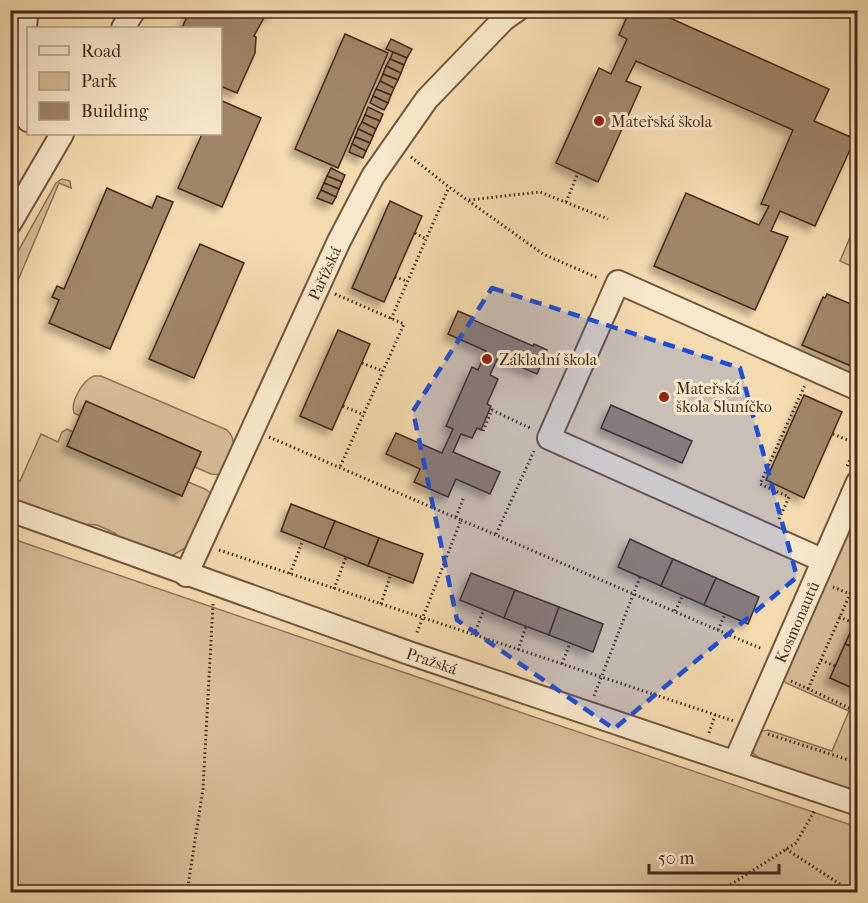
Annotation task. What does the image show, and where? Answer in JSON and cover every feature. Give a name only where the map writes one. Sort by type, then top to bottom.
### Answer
[{"type":"street","points":[[27,10],[16,55],[27,118]]},
{"type":"street","points":[[124,27],[134,10]]},
{"type":"street","name":"Pařížská","points":[[186,575],[339,241],[373,176],[427,99],[504,19],[517,10]]},
{"type":"street","points":[[10,223],[52,138]]},
{"type":"street","points":[[822,560],[549,438],[618,282],[858,389]]},
{"type":"street","name":"Kosmonautů","points":[[735,762],[858,482]]},
{"type":"street","name":"Pražská","points":[[10,510],[186,575],[409,653],[858,804]]},
{"type":"path","points":[[411,157],[448,187],[543,254],[608,283]]},
{"type":"path","points":[[566,202],[578,173]]},
{"type":"path","points":[[391,319],[448,187]]},
{"type":"path","points":[[467,200],[540,192],[608,219]]},
{"type":"path","points":[[415,233],[426,239]]},
{"type":"path","points":[[395,277],[407,281]]},
{"type":"path","points":[[329,292],[404,324],[340,467]]},
{"type":"path","points":[[362,363],[383,371]]},
{"type":"path","points":[[775,529],[789,497],[760,484],[809,375]]},
{"type":"path","points":[[343,406],[364,415]]},
{"type":"path","points":[[483,430],[492,410],[536,430]]},
{"type":"path","points":[[262,434],[767,651]]},
{"type":"path","points":[[832,434],[857,444]]},
{"type":"path","points":[[496,534],[538,442]]},
{"type":"path","points":[[456,517],[464,497]]},
{"type":"path","points":[[409,653],[461,520]]},
{"type":"path","points":[[290,574],[303,540]]},
{"type":"path","points":[[210,547],[858,763]]},
{"type":"path","points":[[334,589],[346,557]]},
{"type":"path","points":[[381,604],[391,574]]},
{"type":"path","points":[[808,689],[858,576]]},
{"type":"path","points":[[588,712],[640,577]]},
{"type":"path","points":[[187,892],[203,789],[214,584]]},
{"type":"path","points":[[675,611],[683,595]]},
{"type":"path","points":[[474,635],[484,609]]},
{"type":"path","points":[[718,630],[725,614]]},
{"type":"path","points":[[839,617],[854,623]]},
{"type":"path","points":[[518,650],[526,626]]},
{"type":"path","points":[[562,664],[570,643]]},
{"type":"path","points":[[820,660],[835,666]]},
{"type":"path","points":[[719,892],[796,843],[825,792]]},
{"type":"path","points":[[786,849],[852,892]]},
{"type":"highlighted area","points":[[492,288],[740,368],[797,577],[614,729],[457,620],[413,411]]},
{"type":"green space","points":[[62,179],[70,181],[71,188],[59,183],[11,297],[11,264],[56,183]]},
{"type":"green space","points":[[857,221],[858,269],[840,261]]},
{"type":"green space","points":[[94,376],[101,376],[227,430],[233,440],[233,446],[231,458],[223,475],[211,474],[195,467],[201,452],[86,402],[80,416],[74,413],[73,408],[78,392]]},
{"type":"green space","points":[[67,429],[73,432],[67,446],[182,496],[188,482],[213,495],[187,547],[170,557],[128,547],[115,533],[97,525],[60,522],[11,504],[11,477],[20,481],[41,434],[58,442],[62,432]]},
{"type":"green space","points":[[857,488],[857,794],[764,762],[753,753],[750,739],[758,732],[768,730],[832,751],[849,711],[786,683],[780,676]]},
{"type":"green space","points":[[10,538],[857,827],[857,892],[11,892]]},
{"type":"building","points":[[190,10],[202,13],[203,10],[274,10],[270,17],[266,14],[254,36],[256,37],[255,53],[237,93],[222,87],[222,27],[182,27]]},
{"type":"building","points":[[630,10],[652,10],[829,89],[814,121],[855,139],[815,226],[780,211],[771,231],[788,237],[755,310],[654,266],[686,193],[759,225],[769,206],[761,204],[793,130],[636,61],[626,81],[641,87],[598,182],[556,163],[599,68],[611,74],[627,39],[619,35]]},
{"type":"building","points":[[345,34],[388,53],[338,168],[295,149]]},
{"type":"building","points":[[391,39],[412,49],[407,58],[386,49]]},
{"type":"building","points":[[393,52],[407,58],[404,65],[390,59]]},
{"type":"building","points":[[390,59],[404,65],[401,73],[386,66]]},
{"type":"building","points":[[386,66],[401,73],[398,80],[383,74]]},
{"type":"building","points":[[383,74],[398,80],[394,88],[380,81]]},
{"type":"building","points":[[380,81],[394,88],[391,95],[376,89]]},
{"type":"building","points":[[376,89],[391,95],[388,103],[373,96]]},
{"type":"building","points":[[373,96],[388,103],[384,110],[370,103]]},
{"type":"building","points":[[222,101],[261,118],[222,207],[178,188],[202,135],[222,135]]},
{"type":"building","points":[[368,107],[383,114],[380,121],[365,115]]},
{"type":"building","points":[[365,115],[380,121],[376,129],[362,122]]},
{"type":"building","points":[[362,122],[376,129],[373,136],[358,129]]},
{"type":"building","points":[[358,129],[373,136],[370,143],[355,137]]},
{"type":"building","points":[[355,137],[370,143],[366,151],[352,144]]},
{"type":"building","points":[[352,144],[366,151],[363,158],[349,152]]},
{"type":"building","points":[[331,168],[345,175],[342,182],[327,176]]},
{"type":"building","points":[[327,176],[342,182],[339,189],[324,183]]},
{"type":"building","points":[[324,183],[339,189],[336,197],[321,190]]},
{"type":"building","points":[[107,188],[152,208],[157,196],[173,202],[110,349],[49,323],[59,300],[52,297],[57,286],[64,289]]},
{"type":"building","points":[[321,190],[336,197],[332,204],[317,198]]},
{"type":"building","points":[[390,201],[422,216],[384,302],[352,288]]},
{"type":"building","points":[[200,244],[244,263],[194,378],[149,359]]},
{"type":"building","points":[[827,294],[858,307],[858,369],[802,345],[823,297],[825,298]]},
{"type":"building","points":[[458,311],[472,317],[471,319],[547,350],[537,374],[498,357],[490,375],[498,379],[487,404],[491,406],[481,430],[477,428],[472,438],[461,434],[453,452],[500,472],[490,494],[456,479],[448,497],[414,482],[420,469],[386,454],[396,433],[442,453],[453,429],[446,426],[472,367],[478,370],[486,351],[448,334]]},
{"type":"building","points":[[338,330],[370,344],[332,430],[300,416]]},
{"type":"building","points":[[804,395],[842,412],[804,498],[766,480]]},
{"type":"building","points":[[86,401],[201,452],[182,496],[67,446]]},
{"type":"building","points":[[611,405],[692,441],[682,463],[601,428]]},
{"type":"building","points":[[291,504],[335,521],[324,548],[281,531]]},
{"type":"building","points":[[335,521],[379,538],[368,566],[324,548]]},
{"type":"building","points":[[379,538],[423,554],[413,583],[368,566]]},
{"type":"building","points":[[630,539],[673,559],[661,586],[618,567]]},
{"type":"building","points":[[673,559],[716,578],[704,605],[661,586]]},
{"type":"building","points":[[471,573],[515,590],[504,618],[460,600]]},
{"type":"building","points":[[716,578],[759,597],[748,624],[704,605]]},
{"type":"building","points":[[515,590],[559,607],[549,635],[504,618]]},
{"type":"building","points":[[559,607],[603,624],[593,652],[549,635]]},
{"type":"building","points":[[858,615],[858,649],[845,644]]},
{"type":"building","points":[[845,644],[858,649],[857,690],[830,678]]},
{"type":"place","name":"Mateřská škola","points":[[599,121]]},
{"type":"place","name":"Základní škola","points":[[487,359]]},
{"type":"place","name":"Mateřská škola Sluníčko","points":[[664,397]]}]
